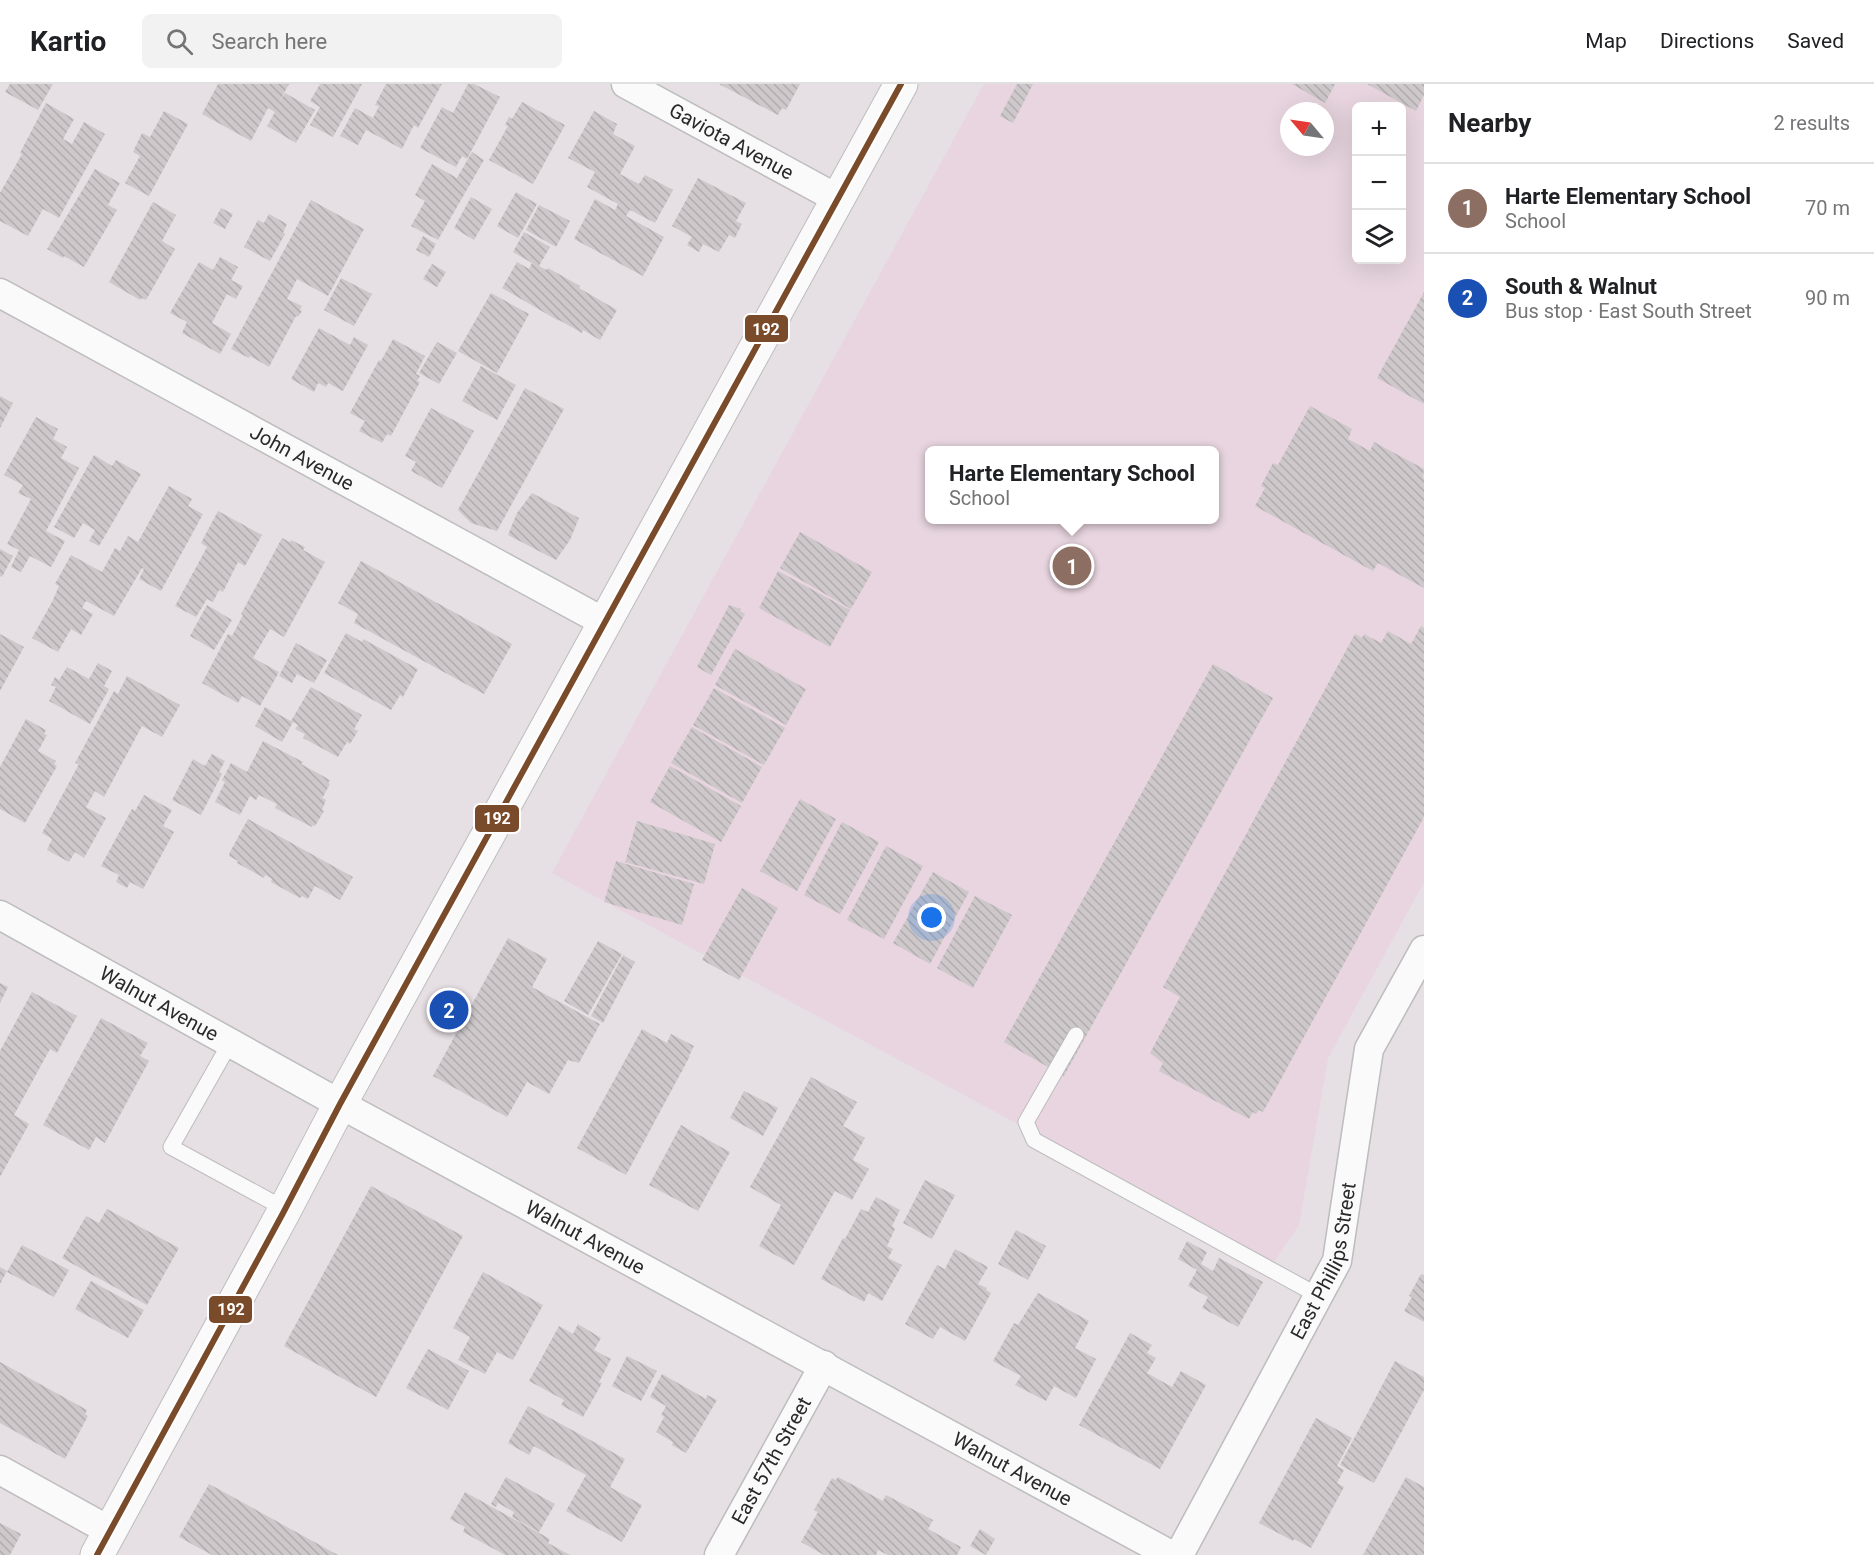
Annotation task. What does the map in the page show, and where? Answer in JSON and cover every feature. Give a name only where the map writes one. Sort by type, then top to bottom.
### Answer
[{"type":"main road","points":[[104,1543],[340,1104],[901,84]]},
{"type":"street","name":"Gaviota Avenue","points":[[626,84],[838,199]]},
{"type":"street","name":"John Avenue","points":[[0,293],[604,622]]},
{"type":"street","name":"Walnut Avenue","points":[[0,915],[340,1104],[1171,1555]]},
{"type":"street","name":"East Phillips Street","points":[[1179,1555],[1337,1261],[1369,1049],[1424,950]]},
{"type":"street","name":"East 57th Street","points":[[719,1555],[824,1365]]},
{"type":"street","points":[[0,1470],[104,1543]]},
{"type":"lane","points":[[1076,1035],[1026,1122],[1034,1140],[1319,1296]]},
{"type":"lane","points":[[230,1043],[171,1147],[285,1209]]},
{"type":"shaded area","points":[[984,84],[1424,84],[1424,882],[1328,1058],[1299,1225],[1274,1262],[552,873]]},
{"type":"building","points":[[10,84],[53,84],[38,110],[5,92]]},
{"type":"building","points":[[218,84],[289,84],[278,104],[285,93],[315,110],[296,143],[267,126],[275,112],[268,108],[251,141],[202,114]]},
{"type":"building","points":[[320,84],[362,84],[333,137],[310,125],[320,107],[310,101]]},
{"type":"building","points":[[386,84],[442,84],[418,128],[414,125],[402,149],[366,130],[358,145],[340,136],[355,108],[373,118],[379,106],[375,105]]},
{"type":"building","points":[[468,84],[474,84],[500,97],[467,159],[462,156],[456,167],[420,148],[442,107],[453,113]]},
{"type":"building","points":[[719,84],[800,84],[786,110],[782,108],[778,115]]},
{"type":"building","points":[[1017,84],[1033,84],[1013,123],[1000,116]]},
{"type":"building","points":[[1292,84],[1335,84],[1326,102]]},
{"type":"building","points":[[1367,84],[1424,84],[1424,95],[1416,111],[1406,105],[1406,102],[1400,102]]},
{"type":"building","points":[[522,102],[565,125],[533,184],[489,160],[508,126],[505,125],[509,117],[512,119]]},
{"type":"building","points":[[46,103],[74,119],[63,139],[72,144],[84,122],[105,134],[59,218],[43,209],[28,236],[0,221],[0,193],[22,154],[20,153]]},
{"type":"building","points":[[164,111],[188,124],[149,196],[125,183],[140,156],[133,152],[142,133],[150,137]]},
{"type":"building","points":[[594,111],[617,124],[613,134],[635,146],[620,174],[639,184],[645,175],[673,190],[655,223],[630,210],[626,216],[664,237],[643,276],[574,239],[595,199],[615,210],[618,204],[587,187],[595,172],[568,158]]},
{"type":"building","points":[[472,152],[484,160],[438,240],[411,226],[425,201],[415,195],[432,164],[457,178]]},
{"type":"building","points":[[95,169],[120,183],[108,205],[117,210],[84,267],[47,249]]},
{"type":"building","points":[[698,178],[746,203],[736,221],[742,224],[735,238],[729,235],[719,252],[703,244],[699,252],[687,245],[692,237],[672,226]]},
{"type":"building","points":[[516,192],[537,204],[518,238],[497,226]]},
{"type":"building","points":[[471,197],[492,209],[474,240],[454,228]]},
{"type":"building","points":[[311,200],[364,229],[328,296],[297,279],[287,299],[302,306],[300,310],[302,311],[298,317],[296,316],[269,367],[250,356],[249,358],[231,349]]},
{"type":"building","points":[[153,202],[176,215],[162,241],[175,249],[146,300],[142,298],[140,300],[109,282]]},
{"type":"building","points":[[539,205],[570,221],[556,247],[526,230]]},
{"type":"building","points":[[221,208],[233,214],[225,229],[213,223]]},
{"type":"building","points":[[269,214],[287,224],[283,233],[285,234],[270,261],[244,247],[258,220],[264,223]]},
{"type":"building","points":[[524,232],[550,247],[539,266],[546,270],[548,268],[580,286],[579,288],[617,310],[600,340],[583,330],[582,333],[559,321],[502,288],[517,262],[529,269],[532,263],[513,252]]},
{"type":"building","points":[[423,236],[436,244],[429,257],[416,250]]},
{"type":"building","points":[[220,257],[238,267],[231,280],[243,286],[236,299],[227,294],[212,323],[231,334],[220,354],[182,333],[187,322],[170,313],[199,262],[213,270]]},
{"type":"building","points":[[432,264],[446,272],[437,287],[423,279]]},
{"type":"building","points":[[341,278],[372,294],[354,326],[324,310]]},
{"type":"building","points":[[1424,292],[1424,404],[1377,378]]},
{"type":"building","points":[[491,293],[529,314],[497,373],[458,351]]},
{"type":"building","points":[[319,328],[350,345],[354,337],[368,345],[343,391],[328,383],[326,387],[318,383],[314,392],[291,379]]},
{"type":"building","points":[[393,339],[425,356],[416,374],[420,376],[417,381],[420,382],[391,436],[387,434],[382,443],[359,431],[365,421],[350,413]]},
{"type":"building","points":[[437,342],[457,353],[439,384],[419,373]]},
{"type":"building","points":[[481,366],[516,385],[497,420],[462,401]]},
{"type":"building","points":[[525,388],[564,409],[497,531],[471,523],[458,510]]},
{"type":"building","points":[[0,396],[13,403],[0,428]]},
{"type":"building","points":[[1310,406],[1352,429],[1348,439],[1370,451],[1374,442],[1424,469],[1424,588],[1378,563],[1373,571],[1255,506],[1265,488],[1261,486],[1273,463],[1278,465]]},
{"type":"building","points":[[431,408],[474,431],[442,488],[411,471],[416,462],[405,456]]},
{"type":"building","points":[[36,417],[58,429],[53,439],[67,447],[61,458],[79,468],[46,531],[65,541],[51,567],[30,556],[21,572],[11,567],[19,550],[7,544],[31,499],[18,493],[23,485],[4,475]]},
{"type":"building","points":[[94,455],[112,466],[116,460],[141,474],[99,546],[89,541],[95,530],[83,523],[74,538],[54,527]]},
{"type":"building","points":[[169,486],[192,499],[188,506],[203,514],[161,591],[139,579],[144,569],[142,568],[114,616],[86,601],[82,608],[93,614],[81,635],[71,629],[58,652],[32,638],[52,602],[59,586],[55,584],[71,555],[102,572],[115,548],[120,551],[128,536],[138,542]]},
{"type":"building","points":[[532,493],[579,518],[570,540],[556,560],[508,535],[517,513]]},
{"type":"building","points":[[218,511],[262,535],[245,566],[238,562],[223,592],[219,590],[213,602],[207,599],[196,617],[175,606],[207,547],[201,543]]},
{"type":"building","points":[[800,532],[872,572],[851,609],[780,568]]},
{"type":"building","points":[[282,538],[305,547],[303,550],[325,562],[284,637],[270,629],[253,658],[279,672],[260,706],[242,696],[238,703],[202,683],[228,634],[232,636],[243,615],[241,614]]},
{"type":"building","points":[[0,549],[13,556],[2,577],[0,576]]},
{"type":"building","points":[[361,561],[512,644],[484,694],[354,623],[358,614],[338,603]]},
{"type":"building","points":[[778,571],[850,610],[830,647],[759,608]]},
{"type":"building","points":[[207,605],[232,620],[214,650],[190,636]]},
{"type":"building","points":[[729,605],[741,609],[740,611],[745,614],[711,675],[697,667]]},
{"type":"building","points":[[1421,626],[1424,628],[1424,817],[1263,1112],[1259,1110],[1256,1114],[1253,1112],[1249,1119],[1159,1071],[1163,1063],[1150,1053],[1180,997],[1163,987],[1355,634],[1362,638],[1364,634],[1381,643],[1388,631],[1411,644]]},
{"type":"building","points":[[346,633],[362,642],[363,639],[418,669],[403,697],[400,695],[391,710],[324,673]]},
{"type":"building","points":[[0,634],[24,647],[0,691]]},
{"type":"building","points":[[296,643],[327,660],[314,683],[297,674],[292,683],[279,676]]},
{"type":"building","points":[[735,649],[806,689],[786,725],[715,685]]},
{"type":"building","points":[[98,663],[112,671],[104,686],[109,689],[90,724],[49,701],[56,687],[51,685],[55,677],[59,680],[67,667],[89,679]]},
{"type":"building","points":[[1213,664],[1273,698],[1064,1076],[1004,1042]]},
{"type":"building","points":[[127,676],[180,705],[162,737],[142,726],[104,797],[95,791],[86,807],[106,818],[84,858],[75,852],[69,862],[47,850],[52,839],[42,833],[79,764],[75,763],[114,691],[118,694]]},
{"type":"building","points":[[311,687],[362,715],[354,729],[358,731],[350,744],[347,742],[338,757],[303,738],[305,734],[295,729],[298,725],[293,722],[282,742],[255,726],[265,707],[291,721]]},
{"type":"building","points":[[714,688],[785,728],[764,765],[693,725]]},
{"type":"building","points":[[26,719],[46,730],[44,734],[47,735],[38,751],[56,761],[54,764],[57,766],[25,823],[0,809],[0,767]]},
{"type":"building","points":[[692,727],[762,767],[742,803],[671,763]]},
{"type":"building","points":[[263,741],[303,762],[301,764],[330,780],[328,783],[330,784],[321,797],[326,800],[322,810],[324,811],[315,826],[312,827],[275,808],[277,804],[259,795],[256,800],[250,796],[240,815],[215,802],[225,782],[222,780],[231,763],[247,772]]},
{"type":"building","points":[[212,754],[225,761],[219,772],[222,774],[201,815],[172,800],[193,759],[205,766]]},
{"type":"building","points":[[670,766],[741,806],[721,842],[650,802]]},
{"type":"building","points":[[144,795],[172,810],[163,826],[174,832],[143,889],[130,882],[127,888],[116,882],[119,875],[101,866],[132,809],[135,811]]},
{"type":"building","points":[[800,799],[836,819],[797,891],[760,871]]},
{"type":"building","points":[[248,819],[353,877],[340,900],[315,886],[308,899],[302,896],[300,898],[271,882],[272,879],[265,875],[264,878],[229,856]]},
{"type":"building","points":[[637,821],[715,844],[704,884],[625,862]]},
{"type":"building","points":[[842,822],[879,842],[840,914],[804,895]]},
{"type":"building","points":[[886,846],[923,866],[884,939],[847,920]]},
{"type":"building","points":[[616,861],[694,884],[682,925],[604,902]]},
{"type":"building","points":[[933,872],[969,892],[930,964],[893,943]]},
{"type":"building","points":[[742,888],[778,908],[739,980],[702,960]]},
{"type":"building","points":[[975,896],[1012,915],[973,988],[937,968]]},
{"type":"building","points":[[508,938],[547,959],[532,987],[600,1024],[579,1063],[568,1060],[549,1094],[527,1082],[507,1117],[433,1076]]},
{"type":"building","points":[[598,941],[622,954],[588,1015],[564,1001]]},
{"type":"building","points":[[623,955],[635,962],[603,1023],[591,1016]]},
{"type":"building","points":[[0,983],[8,987],[0,1003]]},
{"type":"building","points":[[32,992],[77,1016],[57,1053],[50,1049],[14,1115],[29,1124],[0,1177],[0,1051]]},
{"type":"building","points":[[101,1018],[148,1043],[140,1056],[149,1061],[105,1143],[96,1137],[89,1150],[43,1125]]},
{"type":"building","points":[[642,1029],[667,1043],[671,1034],[694,1046],[626,1175],[577,1148]]},
{"type":"building","points":[[811,1077],[857,1102],[843,1126],[865,1138],[853,1160],[869,1169],[852,1200],[835,1191],[794,1265],[759,1246],[781,1205],[750,1187]]},
{"type":"building","points":[[744,1091],[778,1108],[763,1136],[730,1118]]},
{"type":"building","points":[[681,1125],[730,1152],[698,1211],[649,1185]]},
{"type":"building","points":[[925,1180],[955,1195],[932,1239],[903,1223]]},
{"type":"building","points":[[371,1186],[463,1236],[376,1397],[284,1346]]},
{"type":"building","points":[[876,1197],[900,1210],[892,1226],[895,1229],[887,1246],[893,1249],[888,1258],[902,1265],[882,1301],[868,1293],[864,1302],[821,1279],[861,1209],[868,1212]]},
{"type":"building","points":[[107,1209],[179,1248],[147,1305],[62,1258],[86,1216],[99,1223]]},
{"type":"building","points":[[1016,1230],[1046,1246],[1028,1280],[998,1264]]},
{"type":"building","points":[[1187,1241],[1207,1252],[1201,1264],[1213,1271],[1219,1258],[1263,1282],[1238,1327],[1202,1308],[1208,1297],[1188,1286],[1197,1270],[1178,1259]]},
{"type":"building","points":[[22,1245],[69,1270],[54,1297],[7,1272]]},
{"type":"building","points":[[955,1249],[988,1267],[978,1284],[987,1288],[986,1290],[991,1293],[965,1341],[940,1327],[933,1339],[905,1324],[937,1265],[945,1269]]},
{"type":"building","points":[[0,1267],[7,1271],[0,1284]]},
{"type":"building","points":[[483,1272],[543,1305],[513,1360],[497,1352],[485,1374],[458,1360],[470,1337],[453,1328]]},
{"type":"building","points":[[1421,1274],[1424,1275],[1424,1322],[1404,1311]]},
{"type":"building","points":[[91,1281],[144,1310],[128,1338],[75,1309]]},
{"type":"building","points":[[1038,1293],[1089,1321],[1075,1348],[1096,1359],[1076,1398],[1054,1386],[1046,1401],[1015,1385],[1021,1376],[993,1361],[1014,1323],[1018,1325]]},
{"type":"building","points":[[578,1324],[601,1338],[594,1350],[611,1359],[599,1382],[602,1383],[583,1417],[561,1405],[564,1400],[529,1381],[559,1326],[573,1334]]},
{"type":"building","points":[[1130,1333],[1152,1345],[1147,1353],[1156,1358],[1147,1373],[1172,1387],[1181,1371],[1206,1385],[1160,1469],[1079,1425]]},
{"type":"building","points":[[428,1349],[469,1371],[448,1410],[406,1388]]},
{"type":"building","points":[[627,1356],[657,1371],[641,1401],[612,1386]]},
{"type":"building","points":[[1395,1361],[1424,1377],[1424,1390],[1374,1483],[1340,1465]]},
{"type":"building","points":[[0,1362],[87,1410],[85,1414],[88,1416],[65,1459],[0,1423]]},
{"type":"building","points":[[662,1374],[706,1399],[707,1395],[717,1400],[686,1453],[656,1432],[664,1417],[661,1415],[666,1406],[650,1397]]},
{"type":"building","points":[[528,1406],[625,1459],[610,1487],[642,1505],[622,1542],[566,1511],[586,1475],[534,1446],[529,1455],[508,1443]]},
{"type":"building","points":[[1316,1418],[1352,1438],[1337,1466],[1344,1470],[1337,1483],[1344,1487],[1311,1548],[1259,1523]]},
{"type":"building","points":[[506,1477],[555,1504],[539,1532],[512,1517],[514,1512],[498,1503],[496,1507],[491,1504]]},
{"type":"building","points":[[838,1477],[883,1501],[886,1495],[933,1520],[928,1529],[961,1547],[957,1555],[888,1555],[878,1550],[876,1555],[824,1555],[801,1542],[818,1512],[814,1510],[832,1478],[836,1480]]},
{"type":"building","points":[[1406,1477],[1424,1487],[1424,1555],[1363,1555]]},
{"type":"building","points":[[209,1484],[338,1555],[212,1555],[179,1537]]},
{"type":"building","points":[[465,1492],[550,1539],[548,1543],[570,1555],[505,1555],[463,1532],[465,1527],[450,1519]]},
{"type":"building","points":[[0,1523],[21,1534],[10,1555],[0,1555]]},
{"type":"building","points":[[980,1529],[995,1539],[986,1555],[970,1546]]},
{"type":"transit line","name":"192","points":[[97,1555],[340,1104],[901,84]]},
{"type":"place","name":"Harte Elementary School","points":[[1072,566]]},
{"type":"place","name":"South & Walnut","points":[[449,1010]]}]
